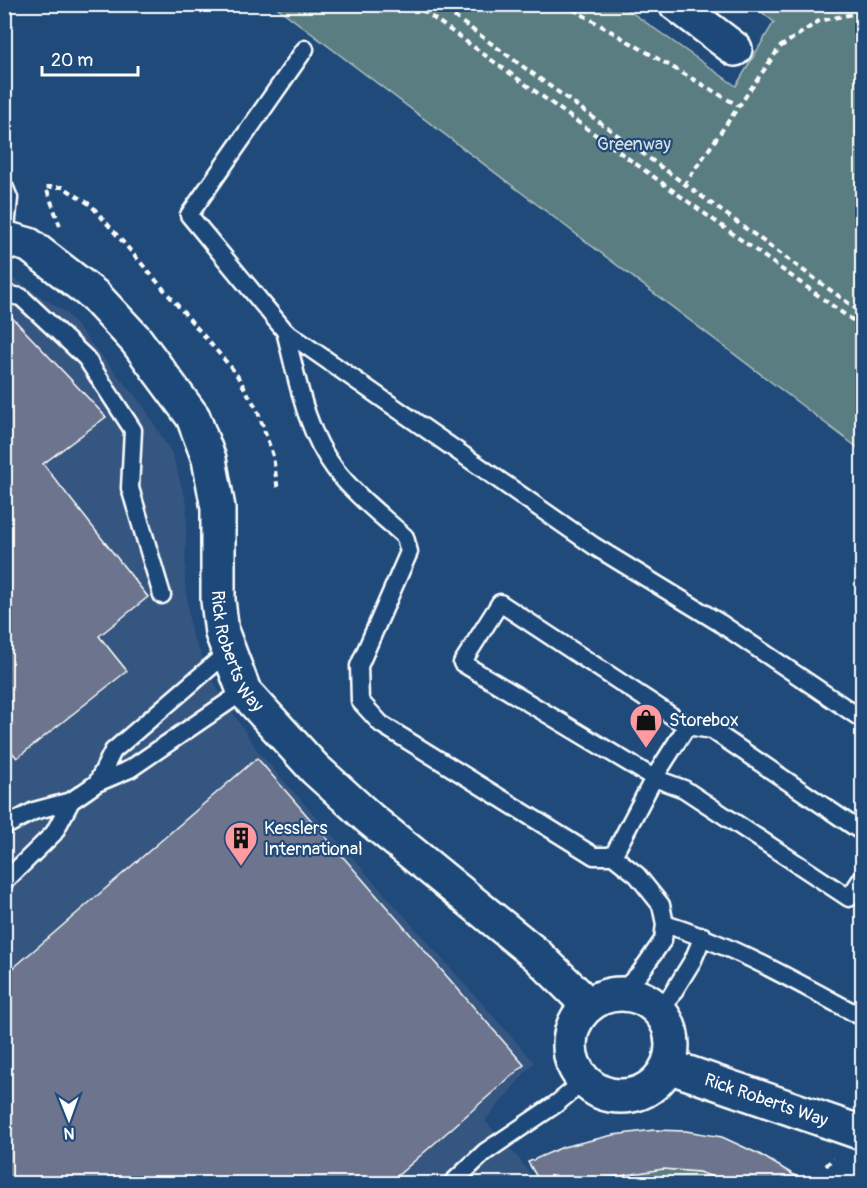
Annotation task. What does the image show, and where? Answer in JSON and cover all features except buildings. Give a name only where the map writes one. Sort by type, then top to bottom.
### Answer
[{"type":"street","points":[[676,4],[735,50]]},
{"type":"street","name":"Rick Roberts Way","points":[[5,239],[29,245],[94,296],[136,340],[193,417],[209,459],[218,508],[218,600],[228,652],[244,691],[315,770],[370,819],[537,955],[588,1005]]},
{"type":"street","points":[[621,992],[643,997],[661,1012],[669,1024],[673,1038],[668,1066],[659,1081],[646,1090],[630,1095],[613,1096],[597,1091],[584,1081],[573,1063],[569,1042],[575,1022],[588,1005],[603,996],[621,992]]},
{"type":"street","name":"Rick Roberts Way","points":[[668,1066],[862,1133]]},
{"type":"lane","points":[[305,50],[189,215],[285,331],[585,540],[720,623],[862,719]]},
{"type":"lane","points":[[4,186],[9,198],[5,239]]},
{"type":"lane","points":[[4,294],[21,297],[86,358],[133,430],[130,488],[162,595]]},
{"type":"lane","points":[[285,331],[302,399],[314,433],[335,469],[405,537],[409,552],[359,666],[360,701],[381,724],[594,856],[613,856],[637,874],[661,905],[665,924],[663,940],[640,973],[621,992]]},
{"type":"lane","points":[[862,832],[712,730],[687,726],[500,603],[462,663],[654,778],[684,789],[849,898],[862,878]]},
{"type":"lane","points":[[97,783],[114,751],[228,652]]},
{"type":"lane","points":[[4,827],[34,811],[71,801],[97,783],[130,769],[244,691]]},
{"type":"lane","points":[[613,856],[654,778],[687,726]]},
{"type":"lane","points":[[4,882],[54,833],[71,801]]},
{"type":"lane","points":[[665,924],[703,936],[862,1017]]},
{"type":"lane","points":[[661,1012],[693,960],[703,936]]},
{"type":"lane","points":[[451,1184],[485,1152],[556,1104],[584,1081]]},
{"type":"path","points":[[414,4],[862,327]]},
{"type":"path","points":[[437,4],[862,313]]},
{"type":"path","points":[[564,4],[739,106]]},
{"type":"path","points":[[684,185],[780,47],[819,21],[862,12]]},
{"type":"path","points":[[56,264],[63,236],[46,187],[63,187],[91,205],[235,372],[257,409],[273,456],[278,490]]},
{"type":"shaded area","points":[[5,276],[15,279],[66,313],[144,407],[172,454],[187,504],[185,581],[191,633],[218,690],[259,753],[534,1062],[485,1121],[537,1183],[5,1184]]},
{"type":"green space","name":"Greenway","points":[[274,5],[621,5],[736,86],[774,22],[753,5],[862,5],[862,451]]},
{"type":"green space","points":[[663,1169],[699,1172],[732,1184],[584,1184],[619,1174]]},
{"type":"place","name":"Storebox","points":[[646,749]]},
{"type":"place","name":"Kesslers International","points":[[241,867]]}]
